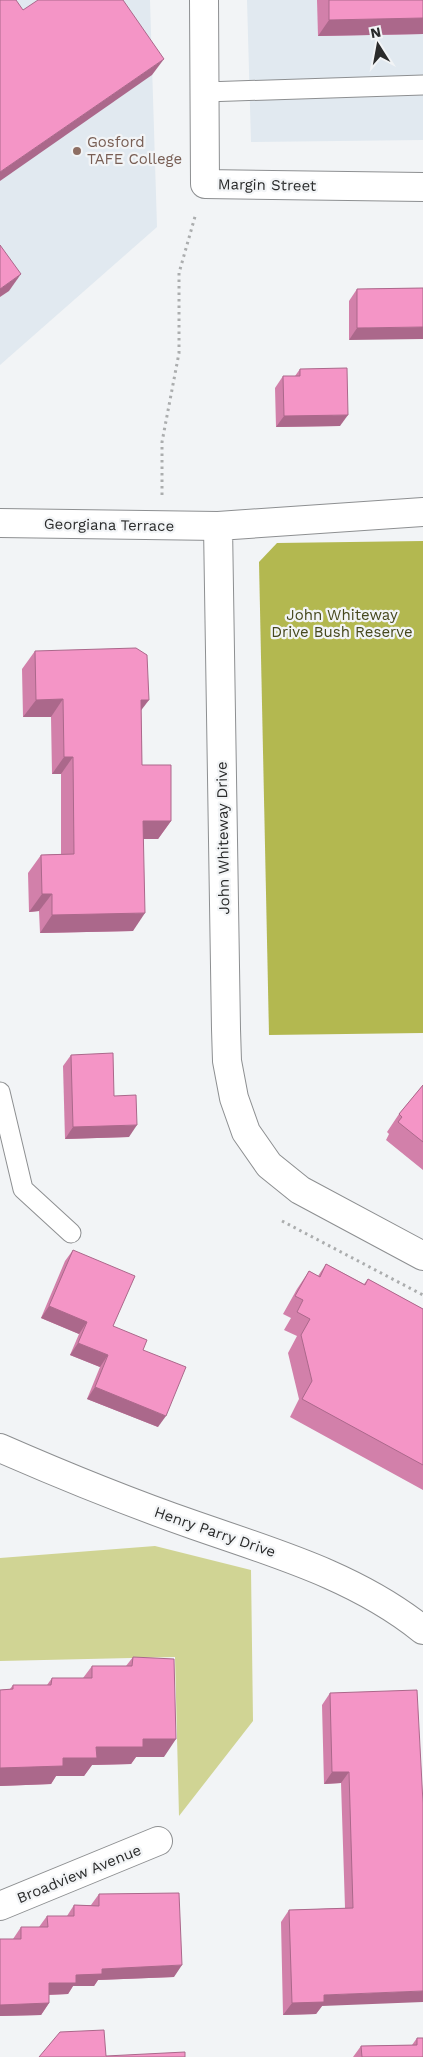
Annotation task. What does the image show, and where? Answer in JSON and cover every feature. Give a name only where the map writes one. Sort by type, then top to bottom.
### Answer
[{"type":"street","name":"Margin Street","points":[[204,0],[205,184],[423,187]]},
{"type":"street","points":[[218,526],[423,512]]},
{"type":"street","name":"Georgiana Terrace","points":[[0,523],[218,526]]},
{"type":"street","name":"John Whiteway Drive","points":[[218,526],[226,1029],[227,1061],[234,1098],[246,1132],[269,1165],[300,1190],[423,1256]]},
{"type":"street","name":"Henry Parry Drive","points":[[0,1448],[143,1507],[314,1567],[374,1596],[407,1617],[423,1630]]},
{"type":"street","name":"Broadview Avenue","points":[[0,1906],[158,1841]]},
{"type":"lane","points":[[206,92],[423,85]]},
{"type":"lane","points":[[0,1092],[23,1189],[71,1233]]},
{"type":"path","points":[[162,526],[162,442],[179,353],[179,273],[205,184]]},
{"type":"path","points":[[282,1221],[423,1295]]},
{"type":"shaded area","name":"Gosford TAFE College","points":[[0,0],[150,0],[157,227],[0,365]]},
{"type":"shaded area","points":[[247,0],[423,0],[423,140],[251,142]]},
{"type":"green space","name":"John Whiteway Drive Bush Reserve","points":[[423,541],[423,1033],[269,1035],[259,562],[277,543]]},
{"type":"green space","points":[[155,1546],[251,1570],[253,1721],[179,1816],[175,1657],[0,1661],[0,1558]]},
{"type":"building","points":[[0,0],[16,0],[23,10],[38,0],[123,0],[164,59],[0,172]]},
{"type":"building","points":[[329,0],[423,0],[423,18],[329,20]]},
{"type":"building","points":[[0,245],[21,274],[0,289]]},
{"type":"building","points":[[423,288],[423,327],[357,328],[357,289]]},
{"type":"building","points":[[347,368],[348,415],[284,416],[283,376],[300,376],[300,369]]},
{"type":"building","points":[[136,648],[147,655],[149,700],[141,700],[142,765],[171,765],[171,821],[143,821],[145,913],[52,915],[52,894],[42,894],[41,855],[74,854],[73,757],[64,757],[63,699],[36,700],[35,651]]},
{"type":"building","points":[[113,1053],[114,1096],[136,1095],[137,1125],[73,1127],[71,1055]]},
{"type":"building","points":[[423,1085],[423,1142],[398,1122],[402,1117],[399,1114]]},
{"type":"building","points":[[73,1250],[135,1276],[113,1326],[147,1340],[143,1350],[186,1367],[166,1416],[95,1387],[108,1355],[78,1343],[87,1322],[49,1306]]},
{"type":"building","points":[[326,1264],[365,1285],[368,1279],[423,1309],[423,1465],[302,1399],[312,1381],[301,1335],[310,1319],[297,1312],[303,1300],[295,1296],[309,1271],[320,1277]]},
{"type":"building","points":[[133,1657],[174,1659],[176,1739],[143,1739],[143,1747],[96,1747],[97,1758],[63,1758],[63,1766],[0,1768],[0,1690],[13,1689],[13,1685],[51,1685],[52,1678],[92,1678],[92,1666],[132,1666]]},
{"type":"building","points":[[417,1690],[423,1803],[423,1991],[324,1995],[324,2002],[292,2003],[289,1910],[353,1908],[349,1772],[332,1772],[330,1693]]},
{"type":"building","points":[[179,1893],[182,1965],[102,1969],[102,1974],[76,1975],[76,1983],[49,1983],[49,2003],[0,2005],[0,1939],[21,1939],[21,1927],[48,1927],[47,1916],[74,1916],[74,1905],[99,1906],[99,1894]]},
{"type":"building","points":[[104,2030],[106,2056],[185,2052],[185,2057],[39,2057],[60,2032]]},
{"type":"building","points":[[417,2038],[423,2038],[423,2057],[362,2057],[361,2046],[417,2045]]},
{"type":"place","name":"Gosford TAFE College","points":[[77,151]]}]
